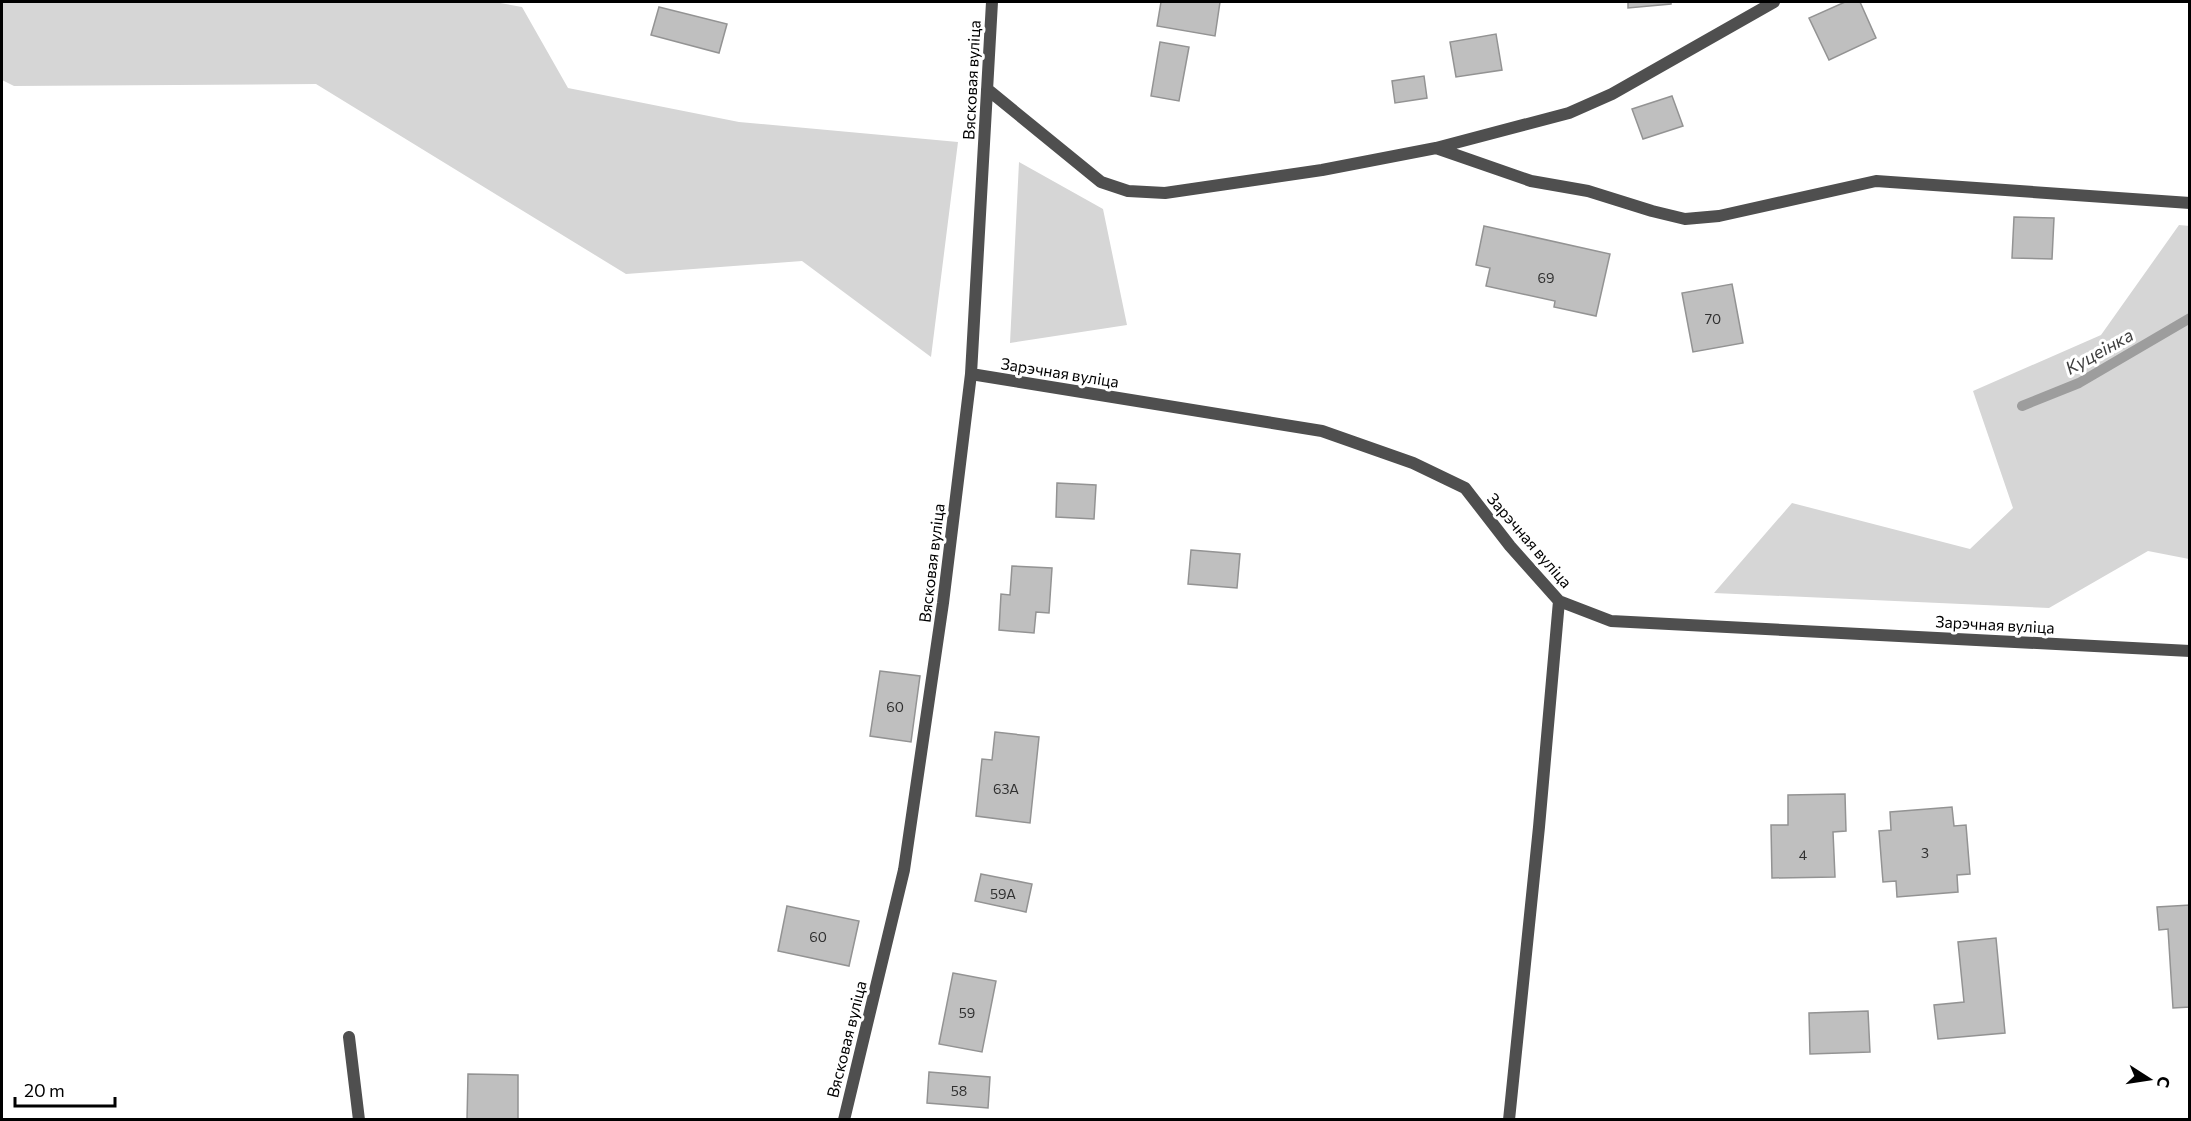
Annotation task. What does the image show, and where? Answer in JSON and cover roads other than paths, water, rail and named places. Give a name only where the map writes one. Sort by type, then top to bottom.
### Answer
[{"type":"street","name":"Вясковая вуліца","points":[[844,1119],[904,870],[943,603],[971,374],[992,2]]},
{"type":"street","points":[[987,89],[1101,182],[1128,191],[1165,193],[1322,170],[1436,148],[1569,114],[1612,94],[1774,2]]},
{"type":"street","points":[[1436,148],[1531,181],[1588,191],[1684,219],[1719,216],[1876,181],[2190,204]]},
{"type":"street","name":"Зарэчная вуліца","points":[[971,374],[1322,432],[1413,463],[1465,488],[1510,546],[1559,601],[1611,621],[2190,651]]},
{"type":"street","points":[[1509,1119],[1559,601]]},
{"type":"street","points":[[349,1037],[359,1119]]},
{"type":"waterway","name":"Куцеінка","points":[[2022,406],[2079,383],[2190,318]]}]
